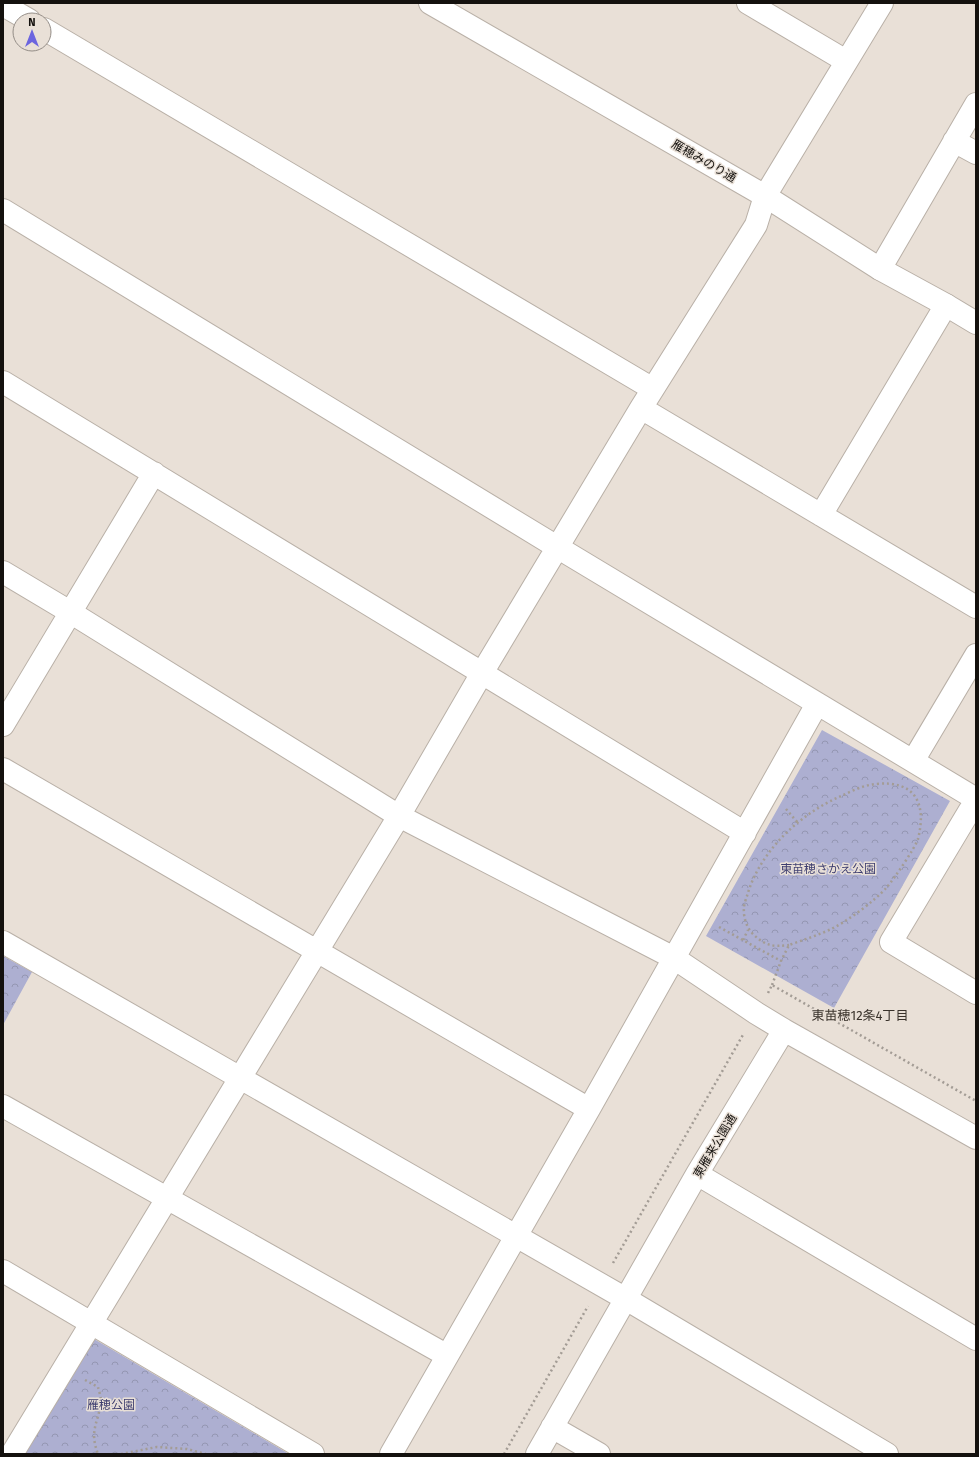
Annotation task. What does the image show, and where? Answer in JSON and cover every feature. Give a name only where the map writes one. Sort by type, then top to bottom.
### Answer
[{"type":"street","name":"雁穂みのり通","points":[[430,3],[764,196],[880,269],[976,323]]},
{"type":"street","points":[[748,3],[846,61]]},
{"type":"street","points":[[12,1454],[399,816],[482,672],[641,408],[756,225],[764,196],[882,3]]},
{"type":"street","points":[[3,5],[15,12]]},
{"type":"street","points":[[52,34],[653,389]]},
{"type":"street","points":[[880,269],[976,104]]},
{"type":"street","points":[[954,141],[976,154]]},
{"type":"street","points":[[3,210],[557,547],[976,799],[892,942],[976,993]]},
{"type":"street","points":[[821,514],[946,305]]},
{"type":"street","points":[[3,382],[745,833]]},
{"type":"street","points":[[641,408],[976,607]]},
{"type":"street","points":[[3,725],[154,473]]},
{"type":"street","points":[[3,572],[399,816],[674,958],[784,1030],[976,1138]]},
{"type":"street","points":[[913,761],[976,655]]},
{"type":"street","points":[[391,1454],[446,1355],[589,1109],[817,704]]},
{"type":"street","points":[[3,768],[589,1109]]},
{"type":"street","points":[[3,942],[626,1299],[887,1454]]},
{"type":"street","name":"東雁来公園通","points":[[537,1454],[698,1174],[784,1030]]},
{"type":"street","points":[[3,1106],[446,1355]]},
{"type":"street","points":[[698,1174],[976,1339]]},
{"type":"street","points":[[3,1271],[312,1454]]},
{"type":"street","points":[[552,1427],[599,1454]]},
{"type":"path","points":[[875,784],[900,785],[914,794],[920,806],[921,821],[918,840],[887,887],[864,908],[830,930],[789,945],[776,947],[761,942],[748,930],[744,908],[750,885],[764,858],[782,837],[798,823],[827,802],[852,791],[875,784]]},
{"type":"path","points":[[784,806],[798,823]]},
{"type":"path","points":[[718,926],[781,961]]},
{"type":"path","points":[[742,940],[748,930]]},
{"type":"path","points":[[765,997],[772,985],[789,945]]},
{"type":"path","points":[[772,985],[976,1101]]},
{"type":"path","points":[[612,1266],[746,1030]]},
{"type":"path","points":[[504,1454],[591,1301]]},
{"type":"path","points":[[81,1378],[98,1387],[101,1401],[94,1432],[98,1454]]},
{"type":"path","points":[[121,1454],[156,1447],[187,1448],[206,1454]]},
{"type":"green space","name":"東苗穂さかえ公園","points":[[822,730],[950,801],[834,1008],[706,936]]},
{"type":"green space","points":[[3,956],[32,972],[3,1025]]},
{"type":"green space","name":"雁穂公園","points":[[94,1339],[289,1454],[25,1454]]},
{"type":"district","name":"東苗穂12条4丁目","points":[[860,1015]]}]
